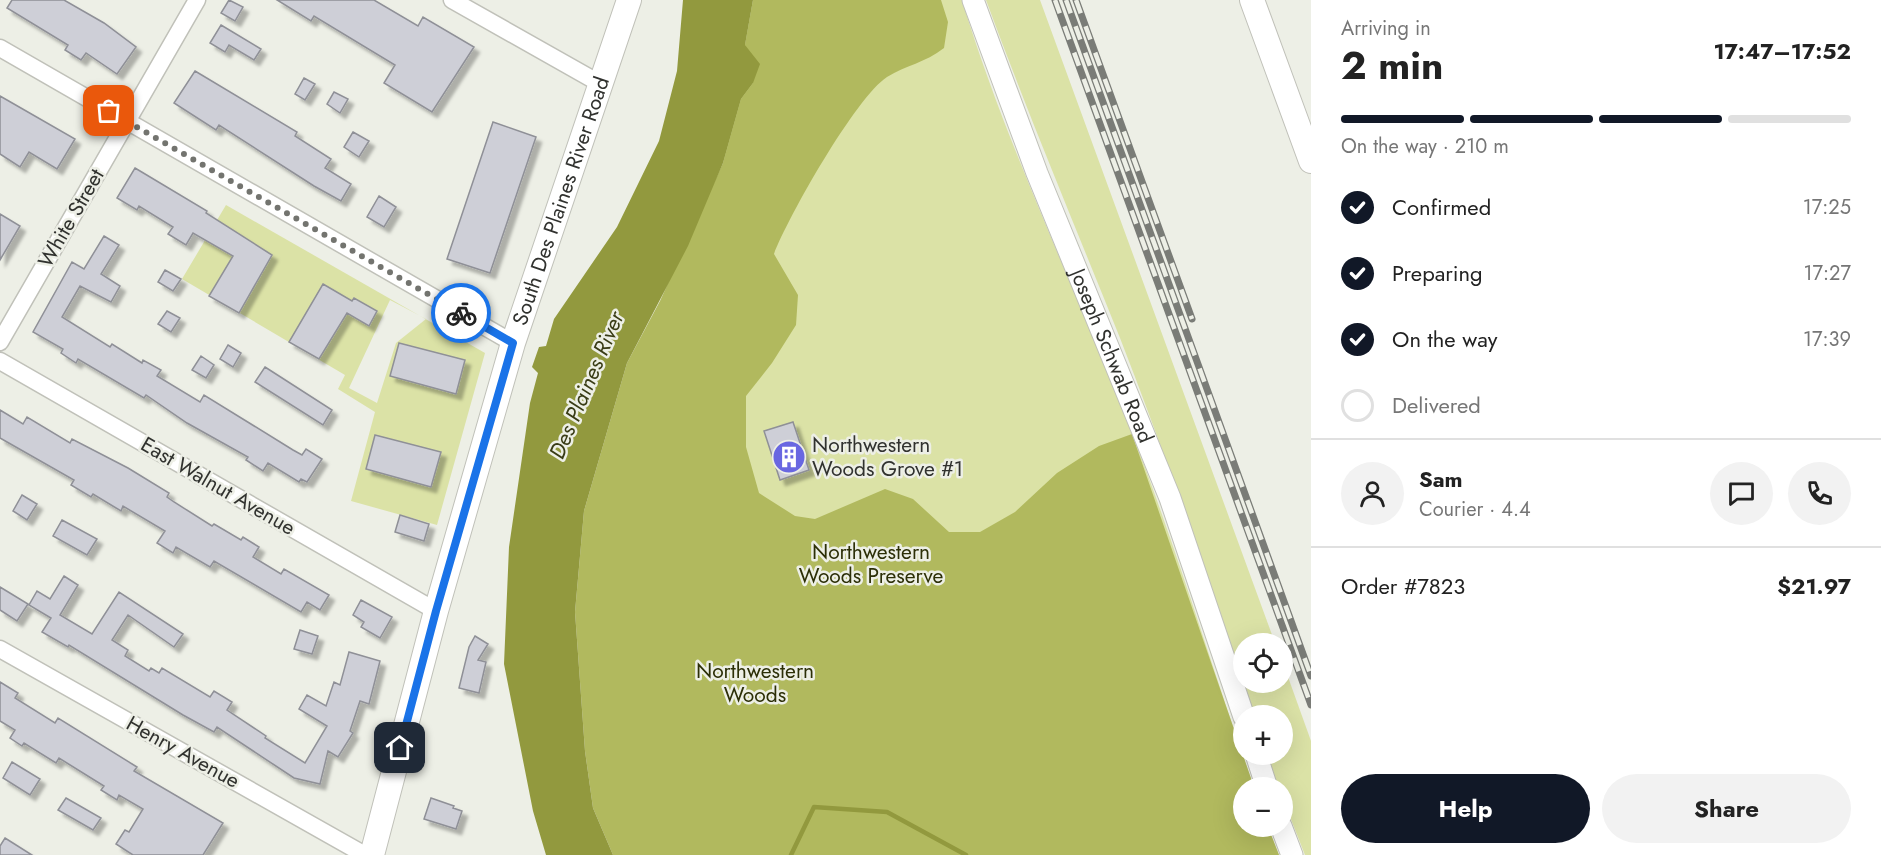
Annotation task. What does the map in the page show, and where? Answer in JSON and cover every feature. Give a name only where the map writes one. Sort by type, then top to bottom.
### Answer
[{"type":"main road","name":"South Des Plaines River Road","points":[[372,855],[436,611],[513,343],[599,83],[629,0]]},
{"type":"main road","points":[[1252,0],[1311,161]]},
{"type":"street","name":"White Street","points":[[0,342],[197,0]]},
{"type":"street","points":[[452,0],[599,83]]},
{"type":"street","name":"Joseph Schwab Road","points":[[973,0],[1037,173],[1170,498],[1240,705]]},
{"type":"street","points":[[0,48],[513,343]]},
{"type":"street","name":"East Walnut Avenue","points":[[0,361],[436,611]]},
{"type":"street","name":"Henry Avenue","points":[[0,649],[365,855]]},
{"type":"street","points":[[1285,837],[1292,855]]},
{"type":"green space","name":"Northwestern Woods","points":[[753,0],[962,0],[1019,160],[1107,370],[1145,468],[1233,725],[1233,765],[1247,765],[1251,777],[1233,777],[1233,837],[1272,837],[1279,855],[613,855],[723,163]]},
{"type":"green space","name":"Northwestern Woods","points":[[753,0],[941,0],[948,22],[944,48],[887,77],[858,108],[824,159],[793,214],[774,254],[798,295],[796,325],[772,363],[746,396],[746,447],[759,493],[795,516],[815,519],[885,489],[913,499],[949,532],[980,532],[1015,512],[1057,473],[1099,446],[1132,434],[1233,726],[1233,765],[1246,765],[1251,777],[1233,777],[1233,837],[1272,837],[1279,855],[613,855],[593,808],[585,751],[575,612],[584,511],[627,363],[660,301],[723,163],[741,99],[753,83],[745,45]]},
{"type":"green space","points":[[986,0],[1040,0],[1271,633],[1233,633],[1233,654],[1138,385]]},
{"type":"green space","points":[[226,205],[419,316],[390,300],[349,388],[377,403],[396,343],[426,319],[485,353],[437,525],[351,501],[375,412],[338,389],[345,375],[182,279]]},
{"type":"green space","points":[[1293,691],[1311,741],[1311,855],[1305,855],[1293,824],[1293,777],[1275,777],[1270,765],[1293,765],[1293,705],[1251,705],[1246,693],[1293,693]]},
{"type":"water","name":"Des Plaines River","points":[[683,0],[753,0],[745,45],[760,64],[753,83],[741,99],[723,163],[688,246],[627,363],[584,511],[575,612],[585,751],[593,808],[613,855],[546,855],[533,811],[504,664],[509,547],[530,403],[538,373],[532,367],[539,347],[546,346],[554,319],[617,227],[659,141],[677,71]]},
{"type":"building","points":[[12,0],[64,0],[104,23],[136,47],[117,74],[86,53],[81,60],[65,50],[68,45],[7,8]]},
{"type":"building","points":[[229,0],[243,7],[235,21],[221,13]]},
{"type":"building","points":[[277,0],[374,0],[418,26],[423,17],[474,47],[432,112],[384,83],[395,65],[314,16],[311,21]]},
{"type":"building","points":[[221,25],[261,49],[254,60],[229,45],[225,52],[210,43]]},
{"type":"building","points":[[195,71],[297,132],[295,136],[331,159],[325,168],[351,184],[341,201],[219,125],[216,130],[174,103]]},
{"type":"building","points":[[304,78],[315,84],[305,100],[295,94]]},
{"type":"building","points":[[334,92],[348,99],[340,113],[327,104]]},
{"type":"building","points":[[0,96],[75,139],[57,169],[29,152],[20,167],[0,154]]},
{"type":"building","points":[[493,122],[536,137],[490,273],[447,259]]},
{"type":"building","points":[[353,132],[369,141],[359,157],[344,147]]},
{"type":"building","points":[[135,168],[207,211],[206,213],[272,255],[239,313],[209,296],[233,256],[193,233],[186,245],[168,234],[173,227],[139,206],[137,210],[117,198]]},
{"type":"building","points":[[379,196],[396,207],[384,227],[367,217]]},
{"type":"building","points":[[0,214],[20,226],[0,260]]},
{"type":"building","points":[[104,236],[119,245],[101,274],[120,286],[111,302],[80,286],[62,317],[110,347],[112,344],[142,363],[143,360],[161,370],[157,376],[200,402],[204,395],[302,455],[306,449],[322,459],[307,482],[301,479],[299,482],[268,463],[263,471],[246,460],[248,457],[187,423],[146,395],[144,398],[78,359],[76,363],[61,353],[63,349],[33,332],[72,262],[84,269]]},
{"type":"building","points":[[165,270],[181,279],[173,291],[158,282]]},
{"type":"building","points":[[323,284],[352,301],[354,298],[377,311],[369,326],[347,313],[319,359],[289,342]]},
{"type":"building","points":[[167,311],[180,318],[171,332],[158,324]]},
{"type":"building","points":[[399,343],[465,360],[456,394],[390,376]]},
{"type":"building","points":[[228,345],[241,353],[233,367],[220,359]]},
{"type":"building","points":[[201,356],[214,365],[206,378],[192,370]]},
{"type":"building","points":[[265,367],[332,410],[323,425],[255,382]]},
{"type":"building","points":[[0,410],[23,424],[27,417],[70,443],[72,439],[128,468],[169,493],[167,497],[212,526],[214,524],[241,540],[243,537],[259,547],[253,557],[281,574],[284,569],[329,595],[320,610],[307,602],[301,612],[214,561],[210,567],[176,547],[173,553],[157,543],[165,531],[123,506],[121,511],[93,494],[91,497],[71,485],[74,480],[0,438]]},
{"type":"building","name":"Northwestern Woods Grove #1","points":[[793,422],[809,470],[780,480],[764,431]]},
{"type":"building","points":[[375,435],[441,452],[431,487],[366,469]]},
{"type":"building","points":[[22,495],[37,504],[27,520],[13,511]]},
{"type":"building","points":[[400,515],[429,524],[424,541],[395,532]]},
{"type":"building","points":[[62,520],[97,539],[87,555],[53,536]]},
{"type":"building","points":[[64,576],[78,585],[60,615],[92,634],[119,592],[183,634],[174,647],[128,615],[112,640],[128,650],[125,656],[149,671],[151,668],[159,673],[162,668],[210,697],[214,691],[232,702],[227,710],[266,736],[265,738],[305,763],[327,726],[299,709],[307,695],[326,706],[334,682],[340,685],[349,652],[380,661],[369,704],[360,701],[350,731],[353,733],[338,757],[328,751],[320,784],[294,778],[217,727],[214,732],[69,645],[68,647],[42,632],[51,618],[29,605],[37,591],[50,599]]},
{"type":"building","points":[[0,587],[28,604],[17,621],[0,610]]},
{"type":"building","points":[[361,600],[392,617],[380,638],[361,627],[364,622],[353,615]]},
{"type":"building","points":[[300,630],[318,636],[312,654],[294,649]]},
{"type":"building","points":[[475,636],[488,644],[478,660],[486,662],[479,693],[459,688],[469,647]]},
{"type":"building","points":[[0,682],[18,693],[15,698],[55,723],[58,718],[137,767],[134,771],[223,823],[203,855],[133,855],[116,844],[125,830],[129,832],[143,809],[119,795],[117,800],[101,790],[104,786],[59,758],[56,763],[24,743],[22,746],[10,738],[15,730],[0,721]]},
{"type":"building","points":[[12,762],[40,779],[30,795],[3,778]]},
{"type":"building","points":[[66,798],[101,818],[93,830],[58,810]]},
{"type":"building","points":[[431,798],[462,811],[456,829],[424,819]]},
{"type":"building","points":[[5,838],[32,855],[0,855],[0,846]]},
{"type":"waterway","points":[[791,855],[814,807],[887,812],[966,855]]},
{"type":"railway","points":[[1055,0],[1311,705]]},
{"type":"railway","points":[[1066,0],[1311,676]]},
{"type":"railway","points":[[1076,0],[1192,319]]},
{"type":"way so far","points":[[109,111],[461,313]]},
{"type":"place","name":"Northwestern Woods Grove #1","points":[[789,457]]},
{"type":"route","points":[[400,748],[436,611],[513,343],[461,313]]},
{"type":"park label","name":"Northwestern Woods Preserve","points":[[871,564]]}]
